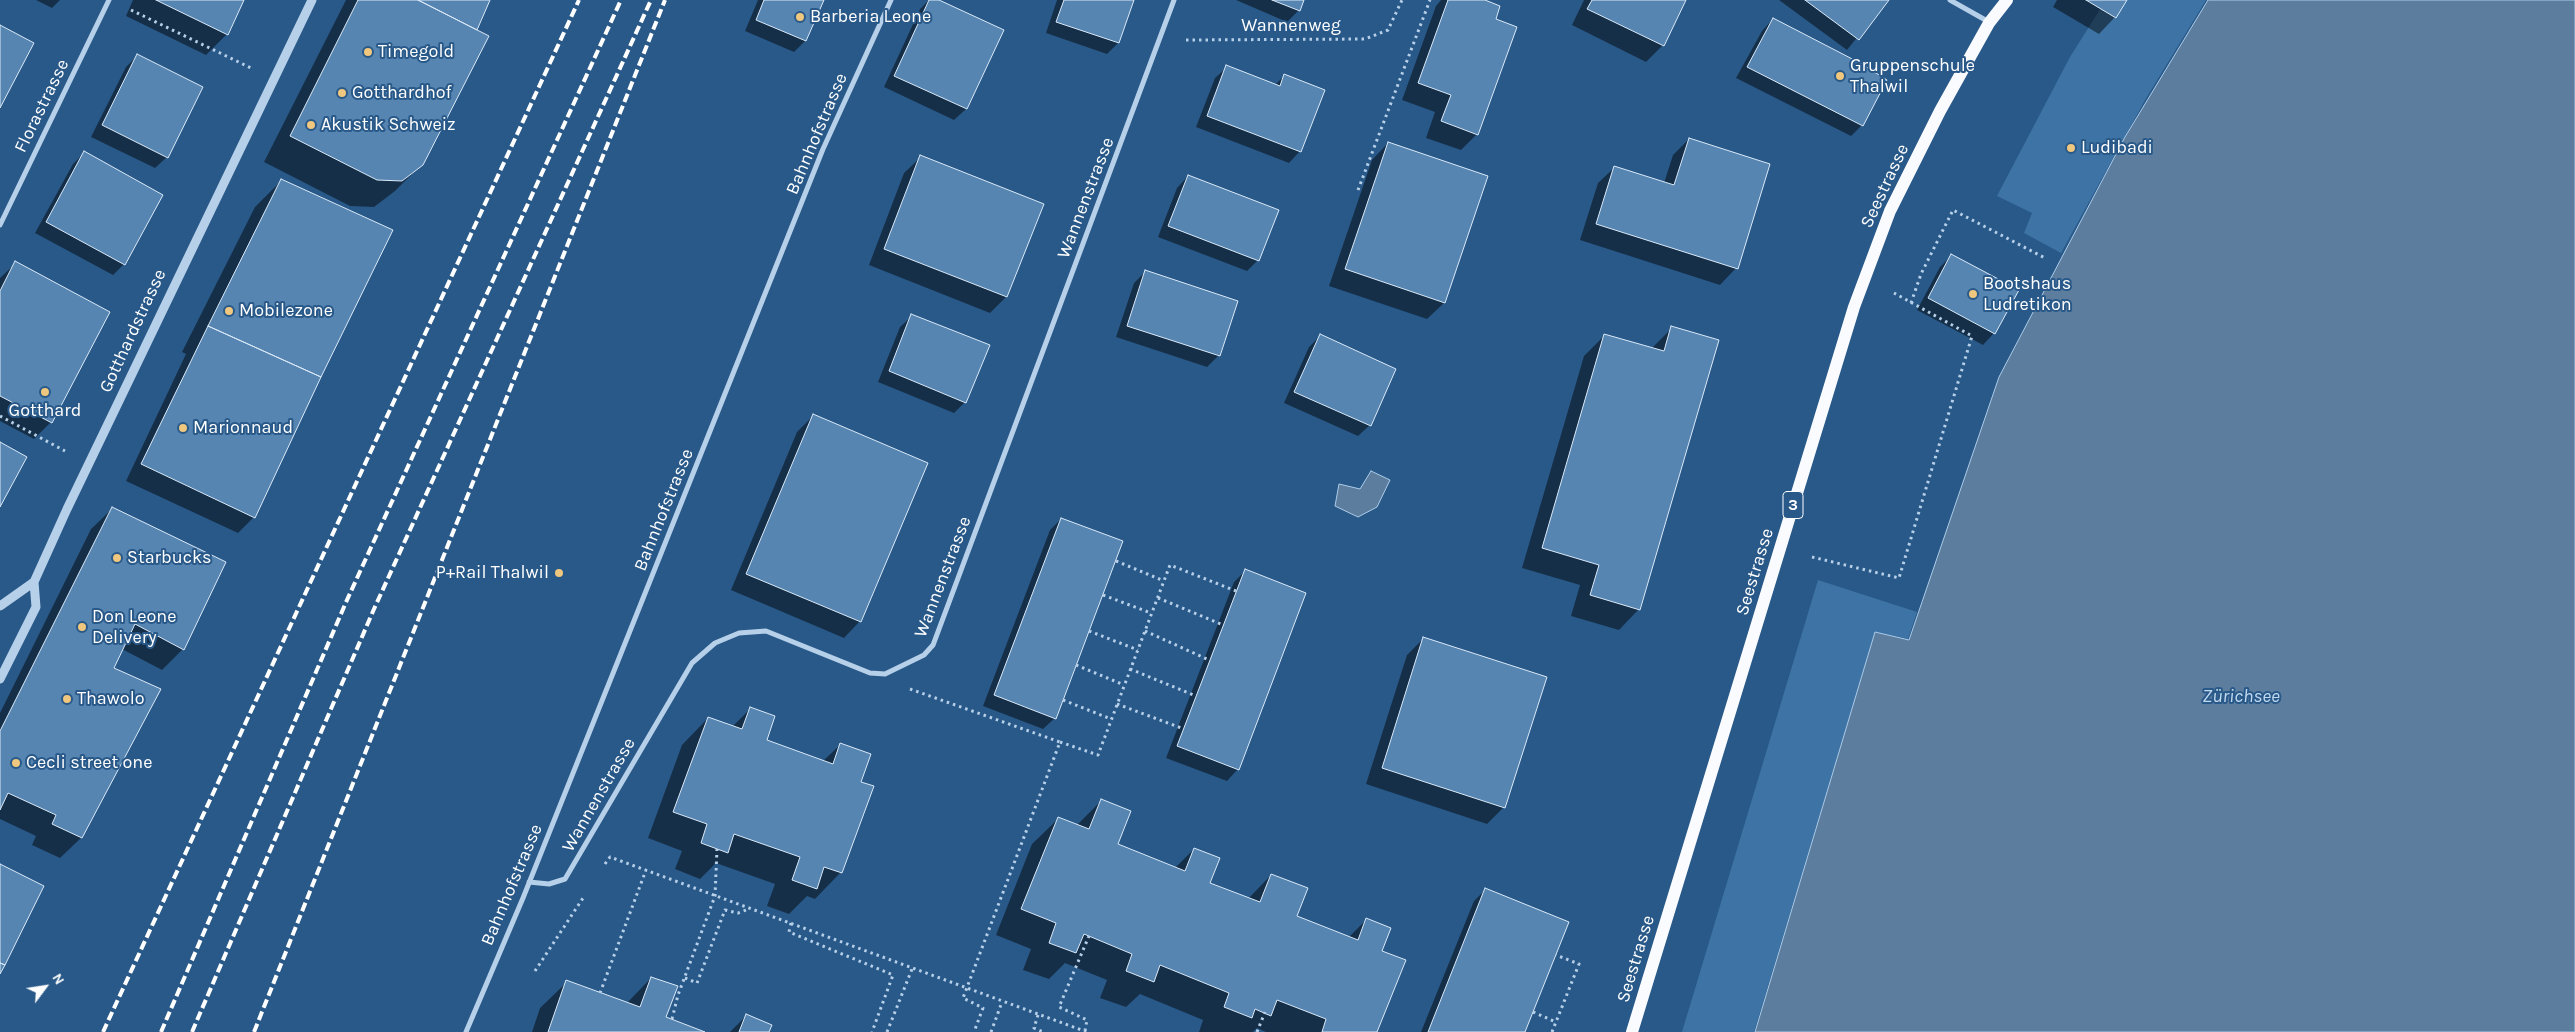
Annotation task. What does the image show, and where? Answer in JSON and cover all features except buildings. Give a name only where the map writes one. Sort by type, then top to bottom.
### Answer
[{"type":"main road","name":"Seestrasse","points":[[1632,1032],[1854,307],[1890,211],[1940,111],[1990,23],[2006,0]]},
{"type":"street","name":"Florastrasse","points":[[0,225],[109,0]]},
{"type":"street","name":"Gotthardstrasse","points":[[0,679],[36,607],[34,582],[182,267],[312,0]]},
{"type":"street","name":"Bahnhofstrasse","points":[[466,1032],[529,882],[824,149],[891,0]]},
{"type":"street","name":"Wannenstrasse","points":[[529,882],[550,884],[565,879],[692,663],[715,643],[739,633],[766,631],[870,673],[885,674],[924,655],[933,645],[1174,0]]},
{"type":"street","points":[[1950,0],[1990,23]]},
{"type":"street","points":[[0,606],[34,582]]},
{"type":"path","name":"Wannenweg","points":[[1160,40],[1365,39],[1388,30],[1402,0]]},
{"type":"path","points":[[1358,190],[1430,0]]},
{"type":"path","points":[[150,19],[251,68]]},
{"type":"path","points":[[1911,303],[1921,274],[1953,210],[2045,258]]},
{"type":"path","points":[[1812,557],[1899,578],[1972,336],[1894,293]]},
{"type":"path","points":[[0,416],[66,452]]},
{"type":"path","points":[[1116,562],[1164,581]]},
{"type":"path","points":[[870,673],[1098,755],[1170,564],[1236,591]]},
{"type":"path","points":[[1103,595],[1151,613]]},
{"type":"path","points":[[1158,598],[1223,624]]},
{"type":"path","points":[[1089,631],[1138,650]]},
{"type":"path","points":[[1145,631],[1209,660]]},
{"type":"path","points":[[1076,665],[1124,685]]},
{"type":"path","points":[[1130,669],[1196,696]]},
{"type":"path","points":[[1063,700],[1111,720]]},
{"type":"path","points":[[1117,704],[1184,729]]},
{"type":"path","points":[[974,1032],[983,1008],[963,998],[1060,742]]},
{"type":"path","points":[[672,1019],[678,995],[715,896],[717,849]]},
{"type":"path","points":[[604,865],[610,857],[1086,1032],[1087,1020],[1059,1007],[1089,936]]},
{"type":"path","points":[[600,993],[646,870]]},
{"type":"path","points":[[535,970],[588,890]]},
{"type":"path","points":[[685,978],[697,983],[725,910],[738,913],[749,909]]},
{"type":"path","points":[[791,922],[788,932],[893,975],[872,1032]]},
{"type":"path","points":[[1552,1032],[1579,964],[1556,955]]},
{"type":"path","points":[[887,1032],[912,969]]},
{"type":"path","points":[[990,1032],[1002,1002]]},
{"type":"path","points":[[1257,1032],[1265,1012]]},
{"type":"path","points":[[1533,1012],[1556,1022]]},
{"type":"path","points":[[1038,1015],[1034,1028],[1043,1032]]},
{"type":"shaded area","name":"Ludibadi","points":[[2106,0],[2206,0],[2145,100],[2061,253],[2024,233],[2032,213],[1997,196],[2070,57]]},
{"type":"shaded area","points":[[1818,580],[1917,612],[1908,639],[1875,632],[1754,1032],[1682,1032]]},
{"type":"water","name":"Zürichsee","points":[[2208,0],[2575,0],[2575,1032],[1755,1032],[1875,632],[1909,640],[1999,377],[2125,137]]},
{"type":"water","points":[[1371,471],[1390,480],[1377,507],[1358,517],[1335,506],[1339,484],[1360,489]]},
{"type":"railway","points":[[103,1032],[579,0]]},
{"type":"railway","points":[[161,1032],[347,600],[621,0]]},
{"type":"railway","points":[[192,1032],[374,609],[651,0]]},
{"type":"railway","points":[[254,1032],[665,0]]},
{"type":"place","name":"Barberia Leone","points":[[800,17]]},
{"type":"place","name":"Timegold","points":[[368,52]]},
{"type":"place","name":"Gruppenschule Thalwil","points":[[1840,76]]},
{"type":"place","name":"Gotthardhof","points":[[342,93]]},
{"type":"place","name":"Akustik Schweiz","points":[[311,125]]},
{"type":"place","name":"Ludibadi","points":[[2071,148]]},
{"type":"place","name":"Bootshaus Ludretikon","points":[[1973,294]]},
{"type":"place","name":"Mobilezone","points":[[229,311]]},
{"type":"place","name":"Gotthard","points":[[45,392]]},
{"type":"place","name":"Marionnaud","points":[[183,428]]},
{"type":"place","name":"Starbucks","points":[[117,558]]},
{"type":"place","name":"P+Rail Thalwil","points":[[559,573]]},
{"type":"place","name":"Don Leone Delivery","points":[[82,627]]},
{"type":"place","name":"Thawolo","points":[[67,699]]},
{"type":"place","name":"Cecli street one","points":[[16,763]]}]
